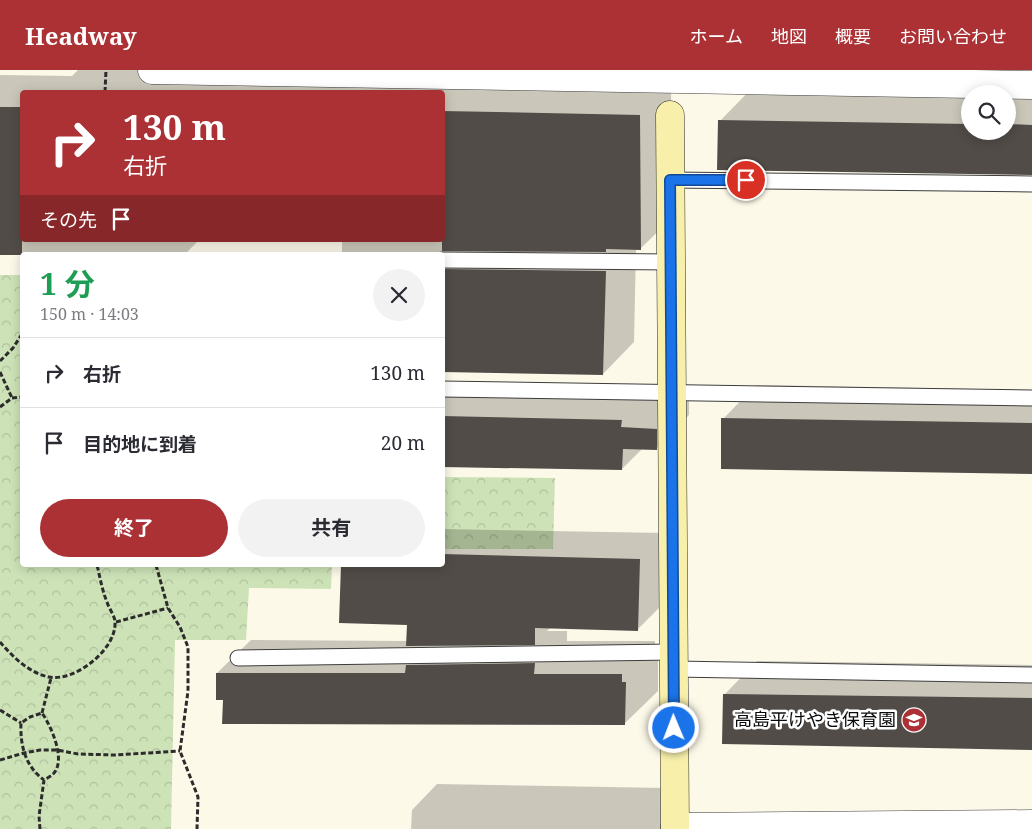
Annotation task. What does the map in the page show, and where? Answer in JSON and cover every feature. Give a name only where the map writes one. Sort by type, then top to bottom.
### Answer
[{"type":"street","points":[[152,70],[1032,85]]},
{"type":"street","points":[[669,78],[675,828],[1021,826]]},
{"type":"lane","points":[[670,180],[1032,184]]},
{"type":"lane","points":[[445,260],[671,262]]},
{"type":"lane","points":[[445,389],[1032,398]]},
{"type":"lane","points":[[238,658],[674,660],[1032,675]]},
{"type":"path","points":[[105,90],[106,70]]},
{"type":"path","points":[[0,361],[14,348],[20,338]]},
{"type":"path","points":[[0,372],[12,398]]},
{"type":"path","points":[[0,407],[12,398],[20,397]]},
{"type":"path","points":[[0,642],[21,664],[50,678],[66,676],[82,669],[94,660],[106,648],[116,622],[107,603],[98,567]]},
{"type":"path","points":[[157,567],[168,608],[180,627],[188,646],[188,691],[180,751],[198,797],[197,829]]},
{"type":"path","points":[[116,622],[168,608]]},
{"type":"path","points":[[40,829],[39,816],[44,780],[54,773],[59,763],[53,735],[42,713],[50,678]]},
{"type":"path","points":[[0,710],[21,722]]},
{"type":"path","points":[[21,722],[42,713]]},
{"type":"path","points":[[21,722],[20,739],[24,753],[30,765],[44,780]]},
{"type":"path","points":[[0,760],[24,753],[57,750],[78,754],[180,751]]},
{"type":"green space","points":[[0,275],[20,275],[20,567],[332,567],[331,589],[249,588],[246,640],[175,640],[171,829],[0,829]]},
{"type":"green space","points":[[445,477],[555,478],[553,549],[445,549]]},
{"type":"building","points":[[0,107],[20,107],[20,242],[22,242],[22,252],[20,252],[20,255],[0,255]]},
{"type":"building","points":[[445,111],[640,115],[641,250],[606,249],[606,252],[442,251],[442,242],[445,242]]},
{"type":"building","points":[[718,120],[961,124],[961,140],[1016,140],[1016,124],[1032,125],[1032,175],[717,170]]},
{"type":"building","points":[[445,269],[606,271],[603,375],[445,372]]},
{"type":"building","points":[[445,416],[622,420],[621,427],[657,429],[657,450],[623,449],[622,470],[445,467]]},
{"type":"building","points":[[721,418],[1032,423],[1032,474],[721,469]]},
{"type":"building","points":[[445,554],[640,559],[638,631],[535,628],[535,645],[406,646],[407,625],[339,623],[341,567],[445,567]]},
{"type":"building","points":[[535,663],[534,674],[622,674],[622,682],[626,682],[625,725],[222,724],[223,700],[216,700],[216,673],[405,673],[406,665]]},
{"type":"building","points":[[723,694],[1032,698],[1032,750],[722,744]]},
{"type":"place","name":"高島平けやき保育園","points":[[914,720]]},
{"type":"route","points":[[674,728],[670,180],[746,180]]}]
